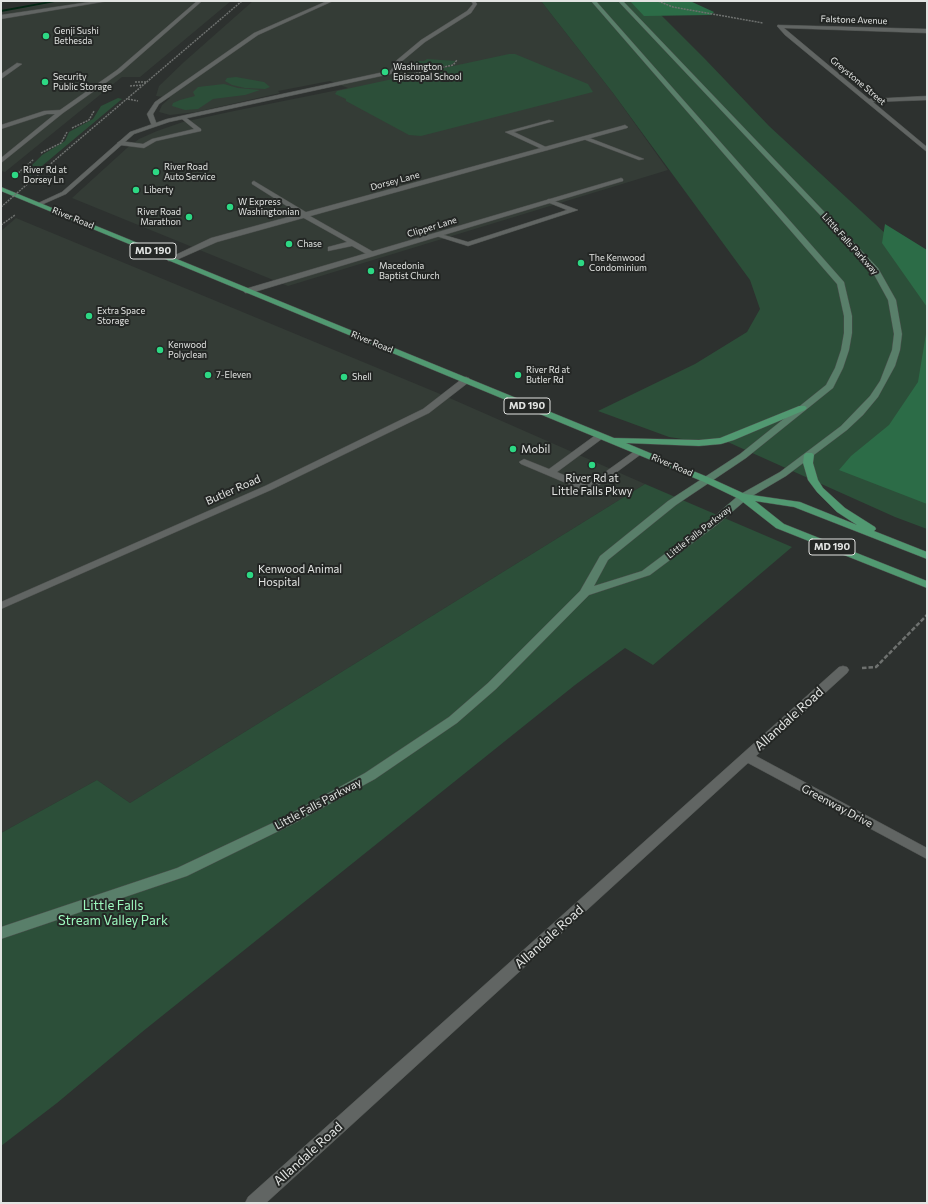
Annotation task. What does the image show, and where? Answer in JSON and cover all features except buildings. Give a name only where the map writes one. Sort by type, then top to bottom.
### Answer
[{"type":"main road","name":"Little Falls Parkway","points":[[1,933],[182,872],[286,822],[370,776],[453,720],[492,686],[585,593],[604,558],[672,503],[743,456],[830,386],[839,368],[845,350],[848,333],[848,316],[841,284],[593,1]]},
{"type":"main road","name":"Little Falls Parkway","points":[[585,593],[646,573],[714,522],[742,497],[783,474],[844,428],[874,397],[884,381],[892,366],[898,334],[892,300],[884,284],[862,253],[620,1]]},
{"type":"main road","name":"River Road","points":[[2,190],[707,480],[742,497],[780,526],[927,585]]},
{"type":"main road","points":[[605,438],[699,443],[721,441],[802,408]]},
{"type":"main road","points":[[809,455],[808,463],[813,480],[829,500],[841,510],[890,542]]},
{"type":"main road","name":"River Road","points":[[742,497],[796,504],[927,556]]},
{"type":"street","points":[[1,17],[106,1]]},
{"type":"street","points":[[1,161],[61,112],[119,71],[200,1]]},
{"type":"street","points":[[154,125],[150,114],[158,103],[256,34],[331,1]]},
{"type":"street","points":[[39,204],[64,192],[132,133],[154,125],[393,72],[399,61],[423,41],[469,12],[475,4],[473,1]]},
{"type":"street","name":"Falstone Avenue","points":[[780,26],[927,31]]},
{"type":"street","name":"Greystone Street","points":[[780,26],[787,34],[927,150]]},
{"type":"street","points":[[1,77],[19,64]]},
{"type":"street","points":[[868,101],[927,98]]},
{"type":"street","points":[[1,127],[46,112],[61,112]]},
{"type":"street","points":[[120,143],[144,146],[154,140],[199,130],[184,118]]},
{"type":"street","points":[[546,149],[508,132],[551,121]]},
{"type":"street","name":"Dorsey Lane","points":[[171,259],[214,240],[625,127]]},
{"type":"street","points":[[585,138],[641,159]]},
{"type":"street","name":"Clipper Lane","points":[[248,290],[621,180]]},
{"type":"street","points":[[254,183],[305,215],[373,254]]},
{"type":"street","points":[[437,235],[468,244],[574,210],[549,201]]},
{"type":"street","points":[[331,249],[353,243]]},
{"type":"street","name":"Butler Road","points":[[1,606],[268,488],[426,411],[466,380]]},
{"type":"street","points":[[550,473],[605,438]]},
{"type":"street","points":[[524,462],[588,489],[639,452]]},
{"type":"street","name":"Allandale Road","points":[[254,1203],[844,670]]},
{"type":"street","name":"Greenway Drive","points":[[747,757],[927,854]]},
{"type":"path","points":[[1,206],[242,1]]},
{"type":"path","points":[[658,1],[673,7],[780,26]]},
{"type":"path","points":[[411,74],[454,65],[457,60]]},
{"type":"path","points":[[129,86],[144,84]]},
{"type":"path","points":[[15,176],[19,174],[38,155],[61,143],[67,131],[89,120],[97,106]]},
{"type":"path","points":[[1,225],[14,215]]},
{"type":"path","points":[[844,670],[876,667],[927,615]]},
{"type":"shaded area","points":[[58,1],[231,1],[140,77],[122,77],[5,172],[1,171],[1,11]]},
{"type":"shaded area","points":[[253,1],[541,1],[613,93],[668,170],[288,286],[72,198],[127,148],[139,139],[157,131],[183,122],[348,88],[330,81],[278,91],[280,93],[196,112],[170,115],[159,112],[162,105],[170,98],[156,96],[159,86]]},
{"type":"shaded area","points":[[16,218],[445,396],[645,484],[130,803],[97,780],[1,833],[1,231]]},
{"type":"green space","points":[[541,1],[647,1],[769,126],[927,272],[927,529],[895,517],[721,439],[696,441],[669,437],[598,411],[695,364],[747,332],[760,309],[750,280],[613,93]]},
{"type":"green space","points":[[630,1],[690,1],[714,12],[711,15],[644,16]]},
{"type":"green space","points":[[509,54],[515,54],[588,84],[593,92],[421,136],[409,135],[335,94],[337,91]]},
{"type":"green space","points":[[427,59],[456,61],[451,65],[433,69],[428,67],[417,69],[410,66],[416,61],[424,61]]},
{"type":"green space","points":[[236,77],[264,82],[270,87],[265,89],[245,88],[232,85],[225,81],[227,78]]},
{"type":"green space","points":[[224,84],[238,88],[260,90],[245,95],[213,99],[198,109],[185,110],[172,106],[173,103],[195,96],[193,92],[198,87]]},
{"type":"green space","points":[[118,98],[122,99],[30,176],[21,173],[27,170],[42,155],[65,141],[69,132],[93,119],[101,106]]},
{"type":"green space","points":[[885,224],[927,250],[927,307],[882,243]]},
{"type":"green space","points":[[927,328],[927,504],[839,470],[851,456],[889,425],[918,382]]},
{"type":"green space","name":"Little Falls Stream Valley Park","points":[[645,484],[792,547],[653,665],[625,648],[575,685],[142,1032],[57,1103],[1,1146],[1,833],[97,780],[130,803]]},
{"type":"waterway","points":[[1,11],[58,1]]},
{"type":"place","name":"Genji Sushi Bethesda","points":[[46,36]]},
{"type":"place","name":"Washington Episcopal School","points":[[385,72]]},
{"type":"place","name":"Security Public Storage","points":[[45,82]]},
{"type":"place","name":"River Road Auto Service","points":[[156,172]]},
{"type":"place","name":"River Rd at Dorsey Ln","points":[[15,175]]},
{"type":"place","name":"Liberty","points":[[136,190]]},
{"type":"place","name":"W Express Washingtonian","points":[[230,207]]},
{"type":"place","name":"River Road Marathon","points":[[189,217]]},
{"type":"place","name":"Chase","points":[[289,244]]},
{"type":"place","name":"The Kenwood Condominium","points":[[581,263]]},
{"type":"place","name":"Macedonia Baptist Church","points":[[371,271]]},
{"type":"place","name":"Extra Space Storage","points":[[89,316]]},
{"type":"place","name":"Kenwood Polyclean","points":[[160,350]]},
{"type":"place","name":"7-Eleven","points":[[208,375]]},
{"type":"place","name":"River Rd at Butler Rd","points":[[518,375]]},
{"type":"place","name":"Shell","points":[[344,377]]},
{"type":"place","name":"Mobil","points":[[513,449]]},
{"type":"place","name":"River Rd at Little Falls Pkwy","points":[[592,465]]},
{"type":"place","name":"Kenwood Animal Hospital","points":[[250,575]]}]
